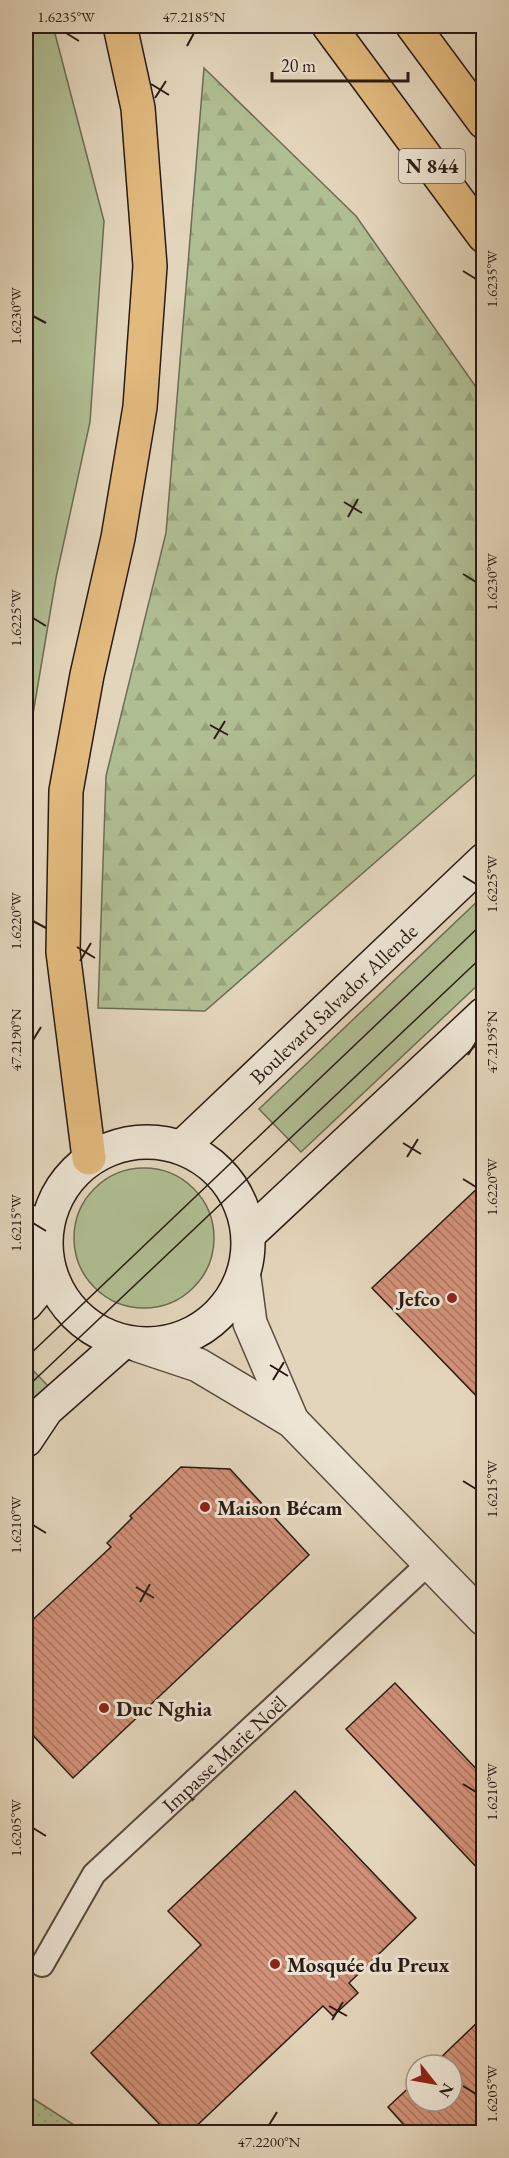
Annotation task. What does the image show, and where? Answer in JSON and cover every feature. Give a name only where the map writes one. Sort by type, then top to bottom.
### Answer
[{"type":"highway","points":[[89,1158],[63,952],[66,791],[87,675],[118,537],[140,407],[150,266],[138,108],[120,26]]},
{"type":"highway","name":"N 844","points":[[329,26],[483,236]]},
{"type":"highway","points":[[413,26],[483,122]]},
{"type":"street","name":"Boulevard Salvador Allende","points":[[183,1146],[483,860]]},
{"type":"street","points":[[249,1234],[483,1014]]},
{"type":"street","points":[[292,1421],[249,1323],[244,1278],[249,1234],[235,1190],[221,1172],[183,1146],[136,1140],[89,1158],[37,1218],[50,1275],[73,1313],[90,1327],[198,1365],[292,1421],[483,1619]]},
{"type":"street","points":[[26,1304],[50,1275]]},
{"type":"street","points":[[26,1440],[46,1410],[131,1343],[172,1342],[204,1327],[229,1304],[244,1278]]},
{"type":"lane","name":"Impasse Marie Noël","points":[[42,1965],[94,1874],[430,1562]]},
{"type":"green space","points":[[26,26],[53,26],[104,221],[90,422],[56,578],[26,755]]},
{"type":"green space","points":[[204,68],[356,216],[483,397],[483,768],[205,1011],[98,1008],[106,776],[166,533]]},
{"type":"green space","points":[[483,896],[483,980],[301,1152],[259,1109]]},
{"type":"green space","points":[[144,1168],[171,1173],[194,1188],[209,1211],[214,1238],[209,1265],[194,1288],[171,1303],[144,1308],[117,1303],[94,1288],[79,1265],[74,1238],[79,1211],[94,1188],[117,1173]]},
{"type":"green space","points":[[26,1363],[50,1388],[26,1413]]},
{"type":"green space","points":[[26,2094],[85,2132],[26,2132]]},
{"type":"building","points":[[483,1183],[483,1403],[372,1288]]},
{"type":"building","points":[[181,1467],[230,1469],[309,1555],[73,1778],[26,1728],[26,1626],[111,1547],[107,1543],[132,1518],[130,1516]]},
{"type":"building","points":[[395,1683],[483,1776],[483,1874],[346,1729]]},
{"type":"building","name":"Mosquée du Preux","points":[[295,1791],[416,1918],[349,1983],[358,1993],[333,2016],[323,2006],[189,2133],[168,2133],[91,2053],[201,1945],[168,1911]]},
{"type":"building","points":[[483,2017],[483,2133],[411,2133],[388,2107],[404,2092],[404,2113],[464,2113],[464,2053],[446,2053]]},
{"type":"tram line","points":[[26,1358],[484,922]]},
{"type":"tram line","points":[[26,1388],[484,955]]},
{"type":"place","name":"Jefco","points":[[452,1298]]},
{"type":"place","name":"Maison Bécam","points":[[205,1507]]},
{"type":"place","name":"Duc Nghia","points":[[104,1708]]},
{"type":"place","name":"Mosquée du Preux","points":[[275,1964]]}]
